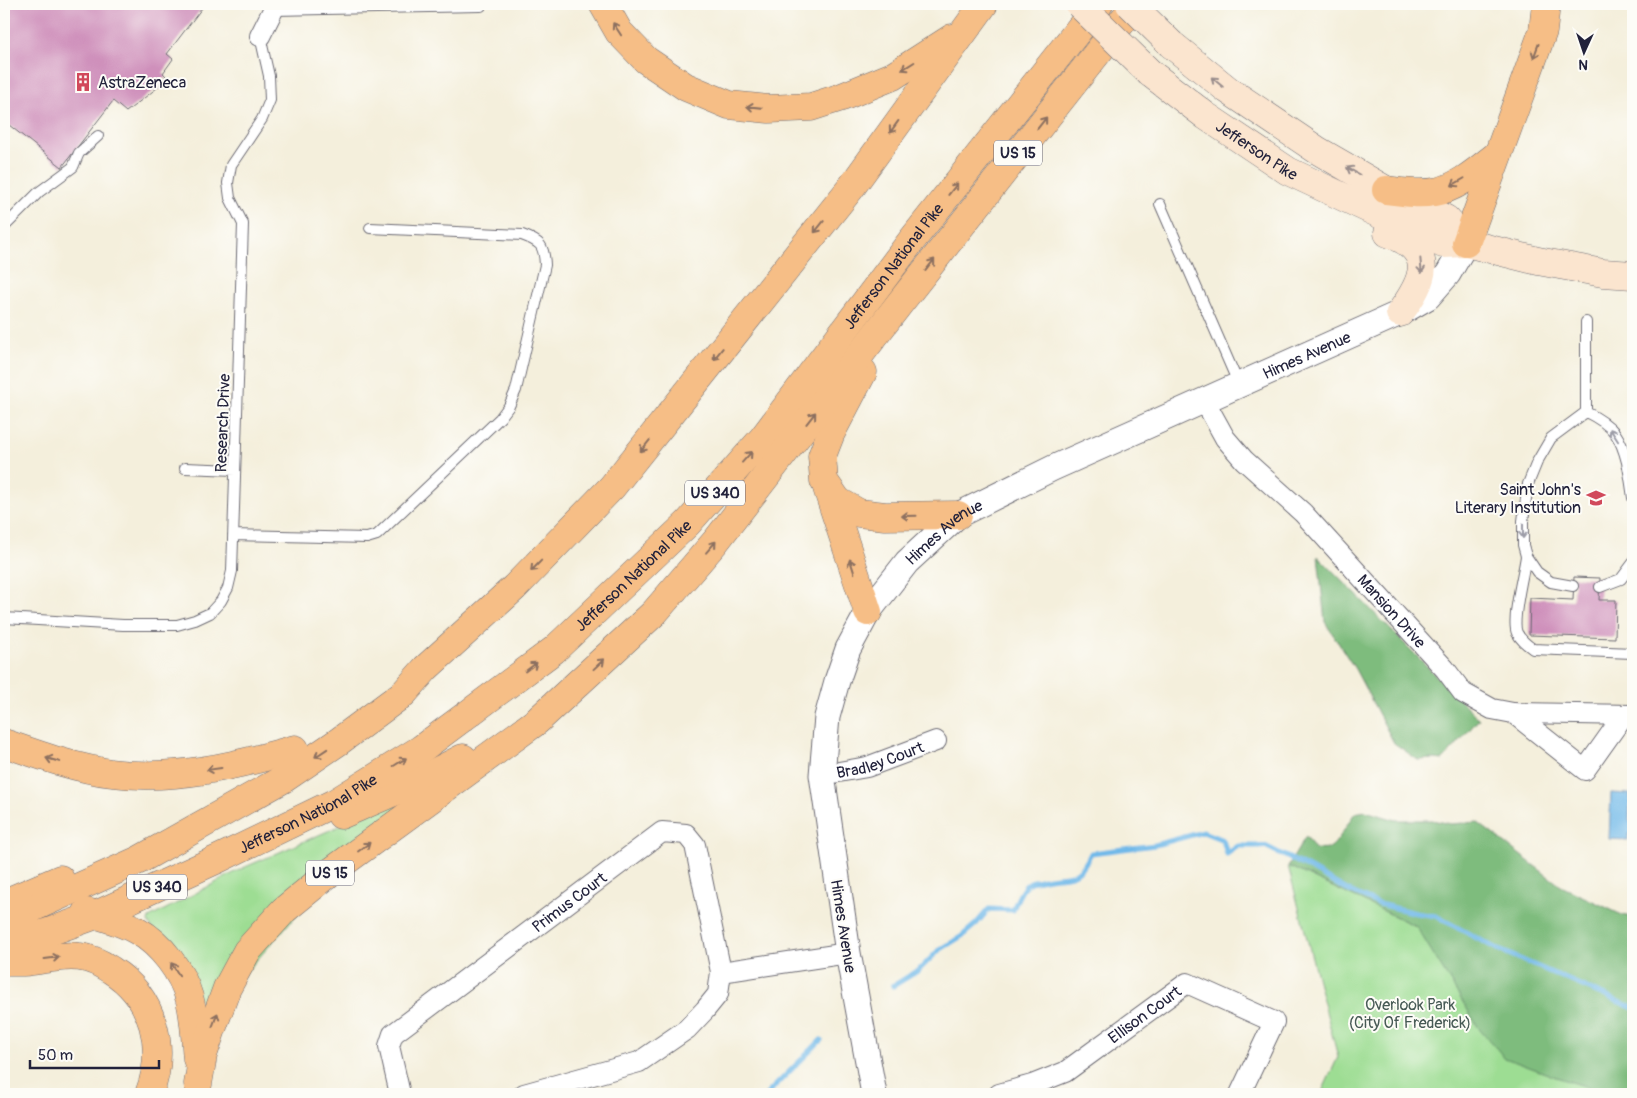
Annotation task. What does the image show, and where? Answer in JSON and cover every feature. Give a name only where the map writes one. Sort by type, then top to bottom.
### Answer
[{"type":"main road","points":[[603,4],[618,32],[646,60],[686,87],[729,105],[769,109],[811,107],[842,97],[893,76],[964,31]]},
{"type":"main road","points":[[4,922],[139,860],[285,778],[338,742],[404,693],[426,668],[515,587],[612,487],[850,189],[984,4]]},
{"type":"main road","name":"Jefferson Pike","points":[[1079,4],[1150,73],[1206,116],[1288,171],[1442,244],[1466,243],[1538,261],[1603,273],[1633,275]]},
{"type":"main road","name":"Jefferson National Pike","points":[[4,948],[96,915],[336,802],[421,749],[554,650],[688,523],[764,438],[912,240],[1099,4]]},
{"type":"main road","name":"Jefferson Pike","points":[[1130,4],[1171,44],[1228,90],[1317,150],[1386,190],[1446,219],[1466,243]]},
{"type":"main road","name":"US 15","points":[[199,1089],[203,1055],[227,988],[247,951],[284,910],[346,860],[537,721],[654,613],[716,541],[900,303],[1136,4]]},
{"type":"main road","points":[[1466,243],[1543,31],[1546,4]]},
{"type":"main road","points":[[1386,190],[1413,193],[1435,192],[1456,184],[1498,154]]},
{"type":"main road","points":[[1288,171],[1296,186],[1306,196],[1351,218],[1396,236],[1413,247],[1419,254],[1422,266],[1421,278],[1414,294],[1400,313]]},
{"type":"main road","points":[[868,612],[824,481],[822,456],[830,433],[900,303]]},
{"type":"main road","points":[[824,481],[838,501],[859,513],[885,516],[958,516]]},
{"type":"main road","points":[[4,903],[72,874],[171,824],[295,749],[398,681],[426,668]]},
{"type":"main road","points":[[218,859],[341,815],[410,785],[537,721]]},
{"type":"main road","points":[[4,743],[84,768],[111,773],[136,774],[194,772],[222,768],[295,749]]},
{"type":"main road","points":[[41,904],[74,907],[124,924],[140,932],[169,959],[190,997],[199,1089]]},
{"type":"main road","points":[[4,962],[23,962],[69,956],[82,957],[102,964],[120,976],[136,991],[144,1003],[155,1030],[158,1051],[157,1065],[149,1094]]},
{"type":"street","points":[[260,36],[275,7]]},
{"type":"street","name":"Himes Avenue","points":[[874,1094],[848,953],[822,775],[827,717],[848,649],[868,612],[908,562],[958,516],[1053,468],[1400,313],[1428,297],[1448,274],[1466,243]]},
{"type":"street","name":"Mansion Drive","points":[[1204,400],[1225,438],[1244,460],[1303,514],[1464,693],[1492,709],[1513,713],[1629,715]]},
{"type":"street","points":[[1513,713],[1585,770],[1629,715]]},
{"type":"street","name":"Bradley Court","points":[[822,775],[867,768],[936,741]]},
{"type":"street","name":"Primus Court","points":[[400,1094],[389,1046],[393,1034],[662,832],[686,834],[695,845],[721,972],[718,994],[687,1029],[639,1062],[524,1094]]},
{"type":"street","points":[[721,972],[848,953]]},
{"type":"street","name":"Ellison Court","points":[[999,1094],[1032,1085],[1066,1072],[1186,983],[1274,1022],[1240,1094]]},
{"type":"lane","points":[[275,7],[481,6]]},
{"type":"lane","name":"Research Drive","points":[[4,618],[123,625],[177,625],[210,613],[221,601],[228,588],[232,572],[243,224],[230,198],[228,183],[231,165],[262,119],[270,100],[269,76],[260,36]]},
{"type":"lane","points":[[4,226],[39,192],[73,167],[79,153],[98,136]]},
{"type":"lane","points":[[1160,204],[1239,385]]},
{"type":"lane","points":[[233,534],[366,538],[377,535],[500,418],[516,390],[545,265],[544,250],[536,241],[522,235],[370,228]]},
{"type":"lane","points":[[1586,322],[1586,412]]},
{"type":"lane","points":[[1586,412],[1601,420],[1615,433],[1627,461],[1633,498]]},
{"type":"lane","points":[[1574,586],[1551,582],[1537,572],[1526,556],[1523,545],[1523,521],[1528,484],[1537,462],[1551,438],[1586,412]]},
{"type":"lane","points":[[185,468],[236,470]]},
{"type":"lane","points":[[1526,556],[1516,614],[1516,631],[1524,642],[1533,650],[1633,653]]},
{"type":"lane","points":[[1600,587],[1621,579],[1633,565]]},
{"type":"green space","points":[[1318,556],[1479,719],[1443,760],[1418,760],[1394,743],[1355,669],[1325,622]]},
{"type":"green space","points":[[445,777],[369,833],[209,1014],[148,922],[149,918],[243,868],[383,807]]},
{"type":"green space","points":[[1365,811],[1396,820],[1432,820],[1451,824],[1477,822],[1561,886],[1622,915],[1633,917],[1633,1094],[1610,1094],[1505,1058],[1480,1030],[1416,926],[1288,866],[1306,836],[1315,849],[1327,849],[1335,843],[1355,813]]},
{"type":"green space","name":"Overlook Park (City Of Frederick)","points":[[1288,866],[1416,926],[1633,1094],[1321,1094],[1338,1057]]},
{"type":"water","points":[[1611,793],[1630,794],[1629,821],[1633,824],[1633,835],[1628,834],[1628,840],[1609,839]]},
{"type":"building","name":"AstraZeneca","points":[[4,4],[205,4],[167,54],[173,59],[163,73],[166,76],[157,88],[126,112],[113,101],[62,167],[4,121]]},
{"type":"building","points":[[1574,577],[1600,578],[1599,600],[1616,600],[1615,638],[1529,635],[1530,598],[1573,600]]},
{"type":"waterway","points":[[893,986],[919,970],[938,951],[962,936],[989,909],[1013,910],[1021,892],[1030,882],[1070,876],[1080,870],[1091,853],[1155,845],[1203,832],[1223,840],[1227,854],[1238,846],[1265,846],[1347,890],[1379,904],[1436,916],[1497,949],[1633,1008]]},
{"type":"waterway","points":[[767,1094],[821,1040]]},
{"type":"place","name":"AstraZeneca","points":[[83,82]]},
{"type":"place","name":"Saint John's Literary Institution","points":[[1596,498]]}]
